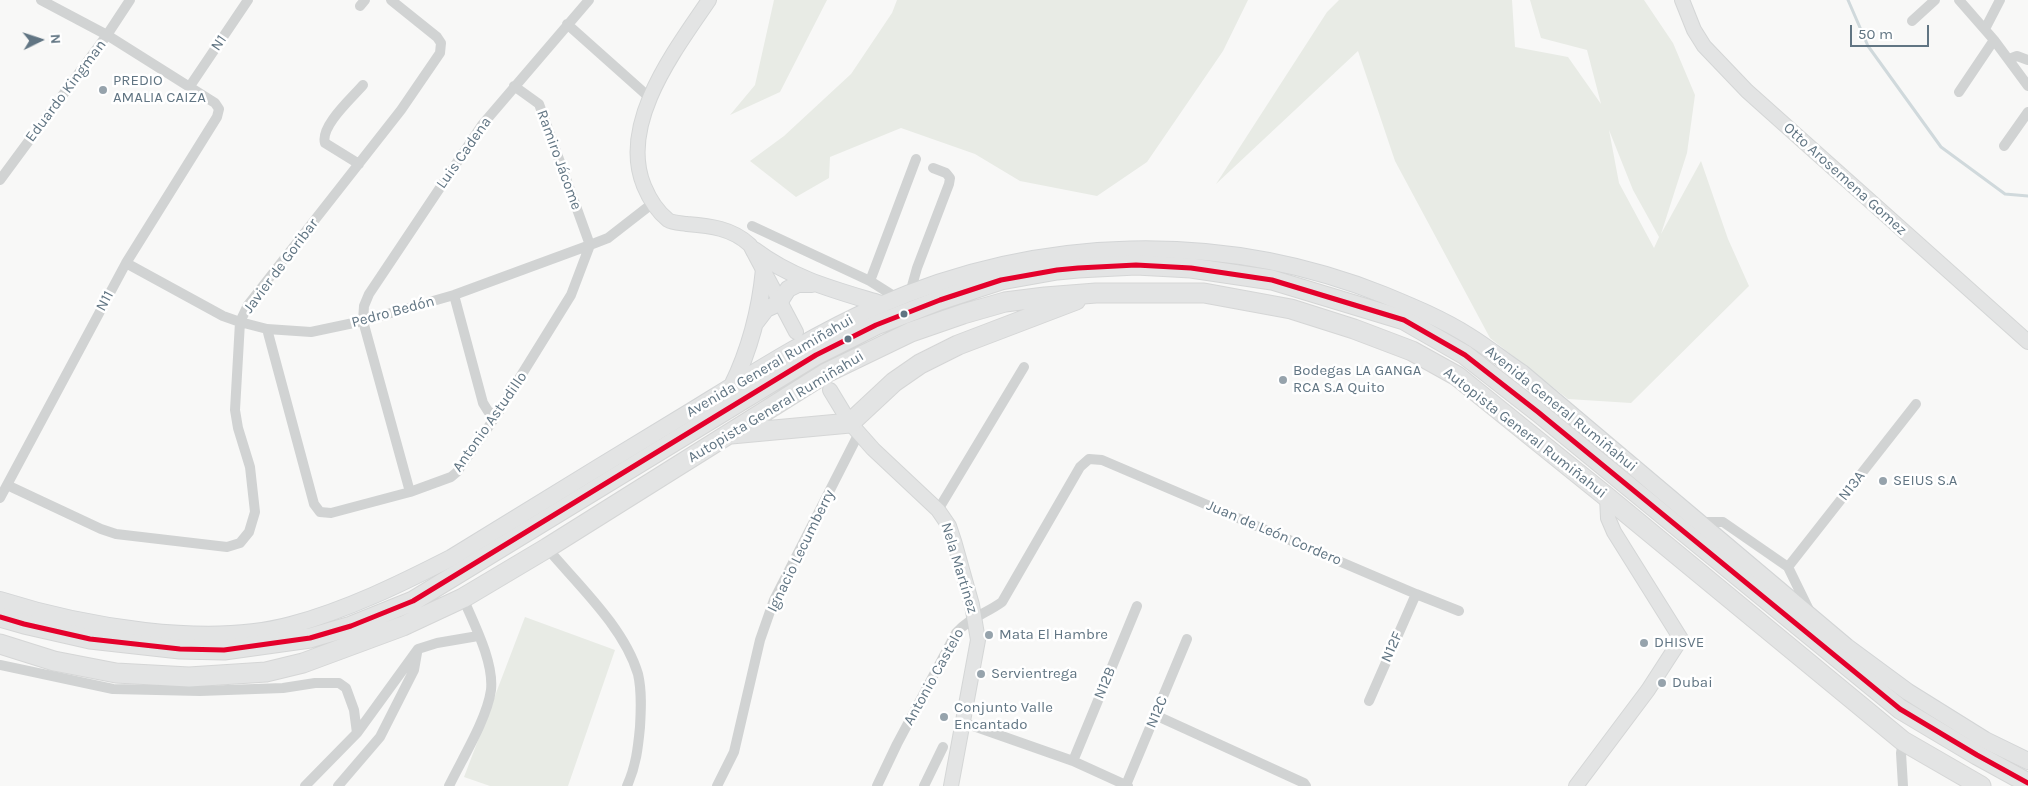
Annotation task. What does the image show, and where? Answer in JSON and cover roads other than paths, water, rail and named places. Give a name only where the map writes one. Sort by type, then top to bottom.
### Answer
[{"type":"highway","name":"Autopista General Rumiñahui","points":[[0,617],[90,638],[180,649],[224,650],[310,638],[351,626],[413,601],[816,355],[876,325],[940,300],[1001,280],[1078,268],[1136,265],[1191,268],[1272,280],[1366,308],[1404,320],[1466,354],[1900,709],[1976,756],[2028,783]]},
{"type":"highway","points":[[727,434],[854,428],[894,382],[920,364],[958,345],[1096,293]]},
{"type":"highway","name":"Autopista General Rumiñahui","points":[[0,644],[54,661],[116,673],[189,677],[205,683],[303,663],[403,626],[463,598],[826,373],[911,332],[1005,302],[1096,293],[1204,293],[1292,309],[1354,329],[1412,351],[1457,376],[1903,741],[1982,786]]},
{"type":"main road","points":[[709,0],[667,62],[650,98],[639,139],[638,159],[642,181],[653,203],[668,220],[721,229],[738,235],[754,250],[785,271],[820,286]]},
{"type":"main road","name":"Otto Arosemena Gomez","points":[[1682,0],[1694,30],[1704,46],[1747,91],[2028,342]]},
{"type":"main road","name":"Avenida General Rumiñahui","points":[[0,600],[35,611],[96,624],[172,634],[239,633],[290,625],[354,604],[451,558],[732,386],[843,322],[881,304],[982,270],[1030,260],[1095,251],[1150,249],[1227,254],[1272,261],[1359,285],[1419,309],[1468,335],[1522,373],[1847,647],[1908,692],[1985,740],[2028,762]]},
{"type":"main road","points":[[754,250],[779,303],[796,332]]},
{"type":"main road","points":[[732,386],[745,357],[754,326],[764,269]]},
{"type":"main road","points":[[754,326],[759,316],[766,309],[779,303],[783,295],[792,286],[808,283],[881,304]]},
{"type":"main road","name":"Nela Martínez","points":[[830,390],[854,428],[873,449],[938,510],[949,526],[954,541],[978,640],[950,786]]},
{"type":"main road","points":[[1576,786],[1648,690],[1681,639],[1614,532],[1608,518],[1607,497]]},
{"type":"street","points":[[41,0],[107,35],[190,86]]},
{"type":"street","name":"Eduardo Kingman","points":[[0,180],[107,35],[130,0]]},
{"type":"street","name":"N1","points":[[190,86],[248,0]]},
{"type":"street","name":"Javier de Goribar","points":[[7,485],[116,534],[227,547],[240,543],[249,532],[255,512],[250,467],[238,428],[235,410],[240,322],[248,305],[401,110],[440,54],[441,43],[430,30],[391,0]]},
{"type":"street","name":"Luis Cadena","points":[[363,321],[364,306],[369,294],[482,125],[589,0]]},
{"type":"street","points":[[1912,21],[1935,0]]},
{"type":"street","points":[[1959,0],[2009,58],[2028,86]]},
{"type":"street","points":[[1985,29],[2000,0]]},
{"type":"street","points":[[567,24],[650,98]]},
{"type":"street","points":[[1959,92],[1994,40]]},
{"type":"street","points":[[2009,58],[2017,56],[2028,60]]},
{"type":"street","points":[[359,164],[325,143],[324,137],[328,124],[363,85]]},
{"type":"street","name":"N11","points":[[0,498],[126,263],[217,117],[219,109],[215,102],[190,86]]},
{"type":"street","name":"Ramiro Jácome","points":[[514,86],[539,104],[590,245]]},
{"type":"street","points":[[2004,146],[2028,112]]},
{"type":"street","points":[[870,281],[916,159]]},
{"type":"street","points":[[752,226],[903,296],[917,268],[949,184],[950,178],[946,173],[933,168]]},
{"type":"street","name":"Pedro Bedón","points":[[126,263],[223,316],[267,328],[311,332],[363,321],[454,295],[590,245],[608,238],[653,203]]},
{"type":"street","name":"Antonio Astudillo","points":[[267,328],[314,504],[320,512],[331,513],[410,492],[451,477],[457,472],[496,416],[571,295],[590,245]]},
{"type":"street","points":[[454,295],[483,403],[488,411],[496,416]]},
{"type":"street","points":[[363,321],[410,492]]},
{"type":"street","points":[[938,510],[1024,367]]},
{"type":"street","name":"N13A","points":[[1788,567],[1916,404]]},
{"type":"street","name":"Ignacio Lecumberry","points":[[720,785],[734,752],[760,640],[774,600],[854,428]]},
{"type":"street","name":"Juan de León Cordero","points":[[1089,459],[1102,460],[1416,594],[1459,610]]},
{"type":"street","name":"Antonio Castelo","points":[[877,786],[956,633],[964,623],[992,610],[1002,602],[1080,467],[1089,459]]},
{"type":"street","points":[[1699,522],[1723,522],[1788,567],[1814,619]]},
{"type":"street","points":[[546,548],[620,634],[638,675],[641,706],[638,753],[634,771],[627,786]]},
{"type":"street","name":"N12F","points":[[1369,700],[1416,594]]},
{"type":"street","points":[[449,786],[484,714],[491,690],[489,665],[463,598]]},
{"type":"street","name":"N12B","points":[[1073,761],[1137,606]]},
{"type":"street","points":[[304,786],[357,733],[418,650],[437,643],[478,636]]},
{"type":"street","name":"N12C","points":[[1127,786],[1187,638]]},
{"type":"street","points":[[338,786],[380,737],[414,670],[418,650]]},
{"type":"street","points":[[0,665],[113,689],[205,683],[283,688],[314,683],[339,683],[346,688],[354,710],[357,733]]},
{"type":"street","points":[[1155,716],[1305,785]]},
{"type":"street","points":[[962,722],[1073,761],[1127,786]]},
{"type":"street","points":[[1903,741],[1901,753],[1903,786]]},
{"type":"street","points":[[924,786],[943,747]]},
{"type":"waterway","points":[[1848,0],[1868,46],[1941,147],[2005,194],[2028,196]]},
{"type":"place","name":"PREDIO AMALIA CAIZA","points":[[103,90]]},
{"type":"place","name":"Bodegas LA GANGA RCA S.A Quito","points":[[1283,380]]},
{"type":"place","name":"SEIUS S.A","points":[[1883,481]]},
{"type":"place","name":"Mata El Hambre","points":[[989,635]]},
{"type":"place","name":"DHISVE","points":[[1644,643]]},
{"type":"place","name":"Servientrega","points":[[981,674]]},
{"type":"place","name":"Dubai","points":[[1662,683]]},
{"type":"place","name":"Conjunto Valle Encantado","points":[[944,717]]}]
